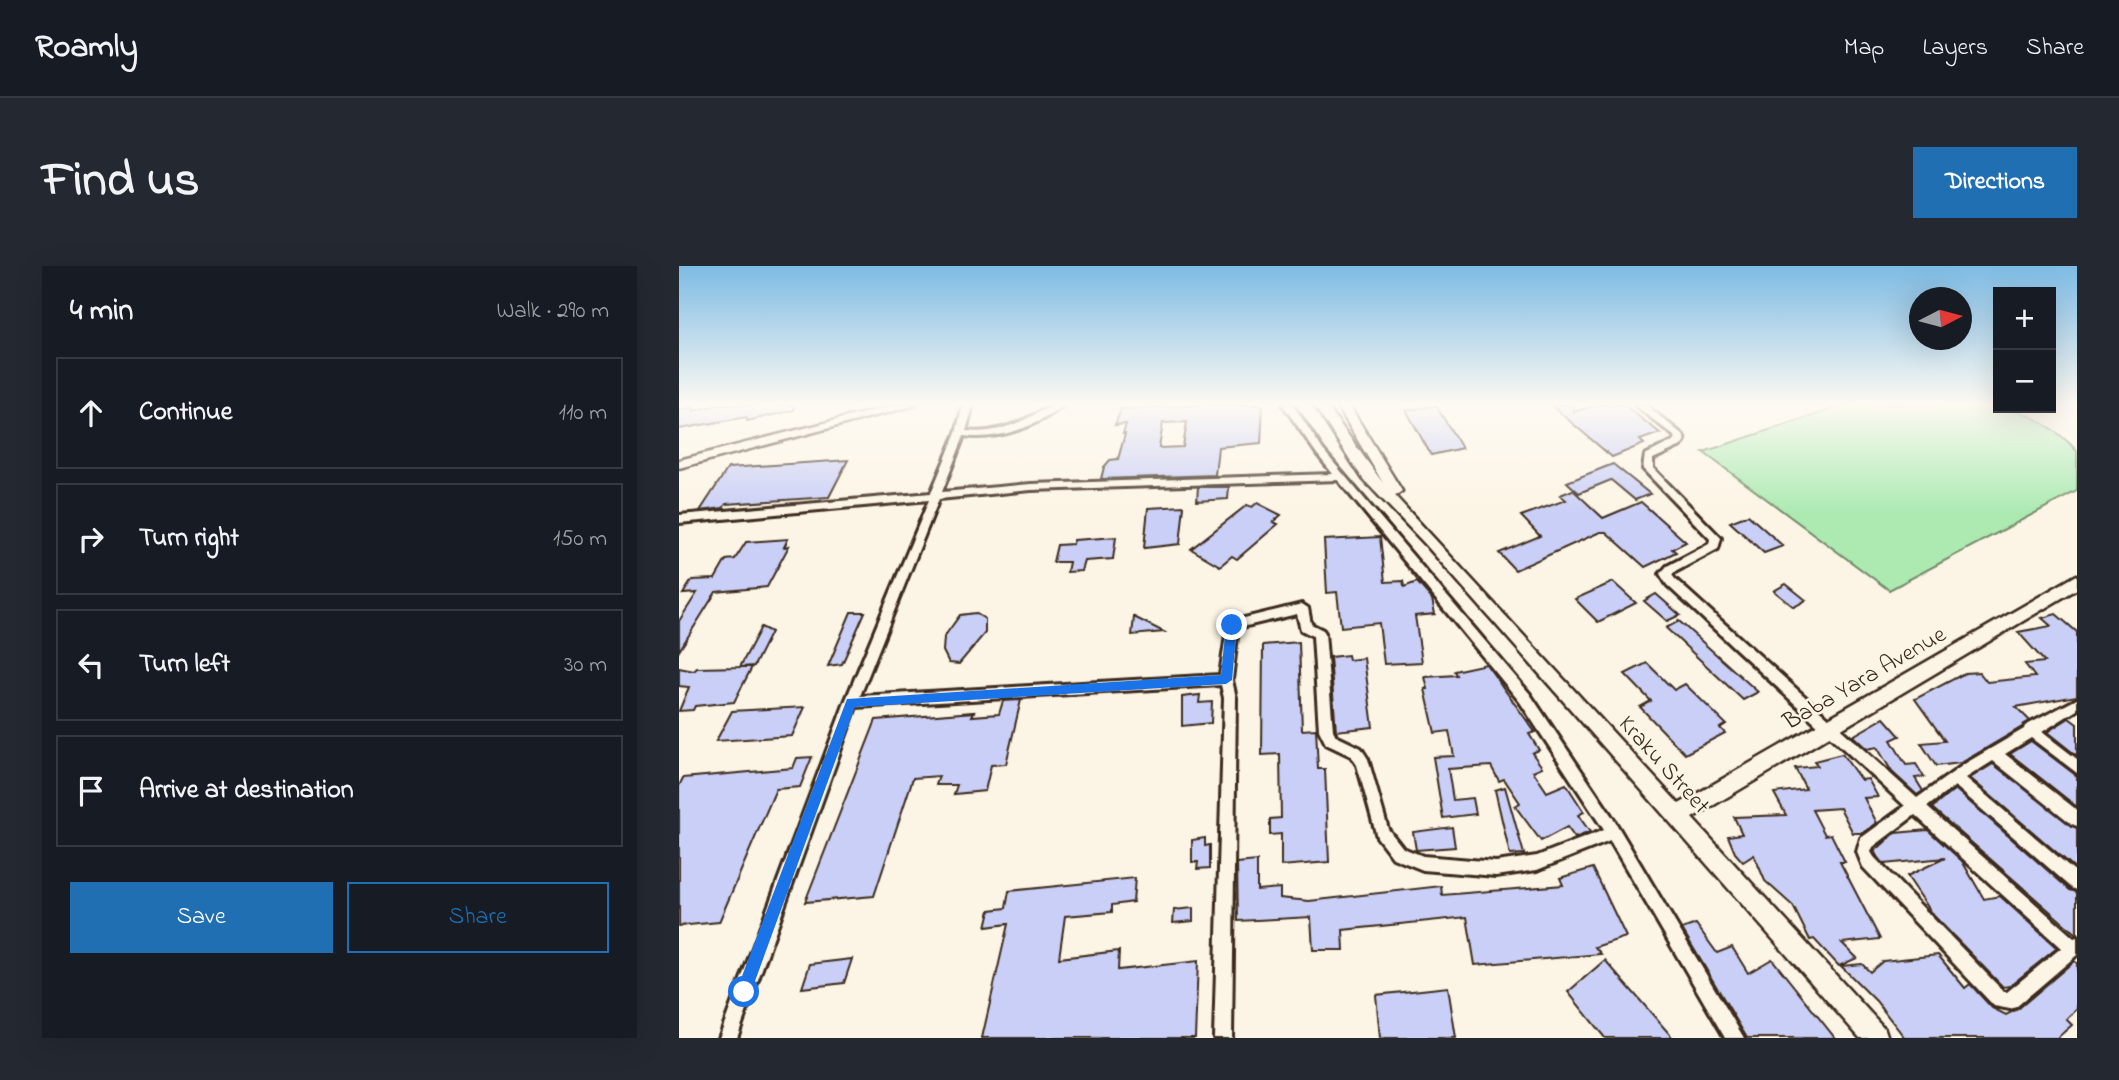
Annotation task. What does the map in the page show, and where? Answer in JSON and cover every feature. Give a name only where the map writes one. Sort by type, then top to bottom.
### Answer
[{"type":"main road","points":[[679,452],[731,441]]},
{"type":"main road","points":[[679,464],[759,441]]},
{"type":"main road","name":"Kraku Street","points":[[1344,441],[1395,507],[1415,524],[1876,1038]]},
{"type":"main road","name":"Kraku Street","points":[[1363,441],[1415,524]]},
{"type":"main road","name":"Baba Yara Avenue","points":[[1677,816],[2077,581]]},
{"type":"street","points":[[729,1038],[851,702],[957,441]]},
{"type":"street","points":[[1311,441],[1525,698],[1613,833],[1735,1038]]},
{"type":"street","points":[[1679,441],[1648,457],[1648,468],[1716,538],[1713,546],[1666,575],[1913,807],[2075,946],[2010,1001],[2000,1000],[1868,862],[1864,852],[1866,844],[1913,807],[2030,730],[2075,709]]},
{"type":"street","points":[[679,519],[934,494],[1066,485],[1341,477]]},
{"type":"street","points":[[1223,1038],[1230,698],[1226,680],[1232,625],[1302,608],[1305,627],[1319,633],[1326,730],[1331,740],[1356,752],[1363,763],[1383,832],[1398,853],[1423,863],[1496,869],[1537,863],[1613,833]]},
{"type":"street","points":[[851,702],[1226,680]]},
{"type":"street","points":[[2030,730],[2077,767]]},
{"type":"street","points":[[1996,754],[2077,819]]},
{"type":"street","points":[[1956,778],[2077,883]]},
{"type":"green space","points":[[1736,441],[2066,441],[2077,451],[2077,491],[1889,590],[1703,452]]},
{"type":"building","points":[[1123,441],[1160,441],[1159,448],[1183,447],[1184,441],[1261,441],[1218,447],[1215,475],[1101,479],[1104,467],[1110,460],[1118,459]]},
{"type":"building","points":[[1423,441],[1458,441],[1462,448],[1431,455]]},
{"type":"building","points":[[1593,441],[1641,441],[1644,444],[1612,457]]},
{"type":"building","points":[[848,460],[829,497],[726,504],[723,508],[700,511],[728,468]]},
{"type":"building","points":[[1613,464],[1650,494],[1635,500],[1611,480],[1579,493],[1567,482]]},
{"type":"building","points":[[1198,487],[1229,487],[1228,499],[1197,501]]},
{"type":"building","points":[[1573,490],[1603,518],[1641,502],[1686,542],[1672,549],[1676,552],[1645,567],[1606,532],[1600,532],[1515,570],[1499,553],[1540,536],[1521,516],[1566,500],[1560,495]]},
{"type":"building","points":[[1257,503],[1281,515],[1273,522],[1278,524],[1237,559],[1232,556],[1220,566],[1191,549],[1247,505],[1252,507]]},
{"type":"building","points":[[1184,506],[1180,544],[1144,548],[1148,508]]},
{"type":"building","points":[[1748,515],[1783,546],[1764,553],[1730,522]]},
{"type":"building","points":[[1116,537],[1113,559],[1085,561],[1082,571],[1067,572],[1069,562],[1053,562],[1057,545],[1073,544],[1074,540]]},
{"type":"building","points":[[1380,537],[1385,582],[1403,581],[1404,587],[1417,582],[1432,599],[1435,614],[1415,616],[1422,662],[1384,664],[1379,623],[1341,627],[1337,592],[1327,593],[1324,540]]},
{"type":"building","points":[[788,539],[784,547],[789,546],[767,587],[716,592],[679,651],[679,621],[697,593],[683,594],[692,580],[715,579],[726,560],[735,559],[746,542]]},
{"type":"building","points":[[1613,582],[1636,603],[1598,622],[1575,599]]},
{"type":"building","points":[[1786,584],[1806,600],[1794,607],[1774,591]]},
{"type":"building","points":[[1656,594],[1680,615],[1667,621],[1644,601]]},
{"type":"building","points":[[851,612],[865,612],[842,664],[828,666]]},
{"type":"building","points":[[975,613],[985,619],[985,633],[959,664],[949,663],[943,651],[944,637],[960,615]]},
{"type":"building","points":[[2056,614],[2077,632],[2077,696],[2016,707],[2030,721],[1961,763],[1936,766],[1921,743],[1945,741],[1915,699],[1965,673],[1979,672],[1987,682],[2035,677],[2025,664],[2045,662],[2018,632],[2051,626],[2042,618]]},
{"type":"building","points":[[1134,617],[1164,632],[1132,635]]},
{"type":"building","points":[[1679,621],[1758,692],[1743,700],[1666,628]]},
{"type":"building","points":[[761,627],[771,632],[754,666],[741,667],[752,667],[734,702],[695,706],[693,710],[679,711],[689,687],[679,686],[679,668],[694,671],[697,668],[740,667]]},
{"type":"building","points":[[1299,642],[1302,730],[1316,729],[1318,769],[1325,769],[1329,862],[1281,866],[1281,834],[1270,835],[1270,819],[1281,818],[1280,754],[1262,755],[1263,645]]},
{"type":"building","points":[[1348,655],[1349,660],[1364,658],[1373,727],[1336,731],[1330,657]]},
{"type":"building","points":[[1647,663],[1674,690],[1685,684],[1726,724],[1720,728],[1725,733],[1685,754],[1640,707],[1651,701],[1625,674]]},
{"type":"building","points":[[1486,664],[1535,732],[1529,734],[1539,750],[1532,753],[1542,767],[1533,771],[1547,792],[1566,784],[1584,812],[1578,815],[1590,832],[1575,838],[1567,827],[1541,841],[1515,806],[1520,803],[1504,779],[1499,781],[1491,766],[1448,769],[1453,800],[1473,798],[1476,814],[1443,818],[1433,757],[1454,756],[1449,731],[1435,733],[1425,689],[1428,689],[1425,677],[1456,675],[1454,671]]},
{"type":"building","points":[[1200,695],[1199,703],[1212,702],[1211,723],[1182,726],[1182,697]]},
{"type":"building","points":[[1021,700],[1006,764],[991,765],[985,791],[954,794],[957,785],[936,785],[939,776],[913,778],[874,896],[805,902],[876,720],[974,712],[972,716],[999,714],[1003,701]]},
{"type":"building","points":[[805,707],[792,736],[716,741],[732,711]]},
{"type":"building","points":[[1884,718],[1900,736],[1891,740],[1906,765],[1916,764],[1924,777],[1915,778],[1923,791],[1917,795],[1892,772],[1877,747],[1867,749],[1853,736]]},
{"type":"building","points":[[2069,718],[2077,724],[2077,756],[2047,732]]},
{"type":"building","points":[[2031,741],[2077,776],[2077,807],[2010,754]]},
{"type":"building","points":[[1842,754],[1861,780],[1868,779],[1878,797],[1864,798],[1877,823],[1863,833],[1853,833],[1840,808],[1812,810],[1825,835],[1831,834],[1845,862],[1840,862],[1880,939],[1842,943],[1857,958],[1839,966],[1814,939],[1810,940],[1793,906],[1765,881],[1754,855],[1743,862],[1735,853],[1728,836],[1742,834],[1734,817],[1786,815],[1774,793],[1806,789],[1795,768],[1818,766],[1814,761]]},
{"type":"building","points":[[812,757],[800,787],[776,789],[719,922],[679,926],[679,786],[683,778],[793,768],[797,758]]},
{"type":"building","points":[[1993,764],[2077,828],[2077,870],[1970,778]]},
{"type":"building","points":[[1505,787],[1524,854],[1510,855],[1495,790]]},
{"type":"building","points":[[1955,789],[2070,890],[2077,892],[2077,935],[1932,808]]},
{"type":"building","points":[[1452,827],[1455,847],[1416,850],[1413,832]]},
{"type":"building","points":[[1928,830],[1962,861],[1984,899],[2000,896],[2057,948],[2010,986],[2003,987],[1934,916],[1907,876],[1945,858],[1884,864],[1874,852],[1895,833]]},
{"type":"building","points":[[1205,838],[1205,846],[1210,845],[1210,868],[1197,869],[1198,862],[1192,862],[1192,840]]},
{"type":"building","points":[[1257,861],[1257,890],[1280,888],[1280,898],[1309,901],[1441,886],[1442,895],[1563,885],[1560,878],[1593,868],[1626,937],[1595,947],[1601,954],[1475,965],[1467,917],[1343,930],[1344,950],[1313,950],[1311,917],[1238,921],[1237,863]]},
{"type":"building","points":[[1135,878],[1133,902],[1112,905],[1112,912],[1065,916],[1059,958],[1119,951],[1118,970],[1198,961],[1195,1038],[982,1038],[1008,924],[986,927],[990,910],[1006,908],[1009,891]]},
{"type":"building","points":[[1193,908],[1193,921],[1173,923],[1174,910]]},
{"type":"building","points":[[1696,924],[1717,953],[1732,947],[1748,973],[1772,959],[1835,1038],[1747,1038],[1682,929]]},
{"type":"building","points":[[1938,955],[1965,988],[1970,984],[1992,1008],[2006,1015],[2018,1009],[2074,961],[2077,963],[2077,1009],[2066,1019],[2072,1025],[2057,1038],[1905,1038],[1876,1001],[1841,966],[1862,964],[1870,972],[1883,961]]},
{"type":"building","points":[[852,959],[844,983],[802,988],[810,964]]},
{"type":"building","points":[[1605,960],[1673,1038],[1605,1038],[1568,992]]},
{"type":"building","points":[[1448,987],[1456,1038],[1380,1038],[1376,995]]},
{"type":"route","points":[[744,992],[851,702],[1226,680],[1232,625]]}]
